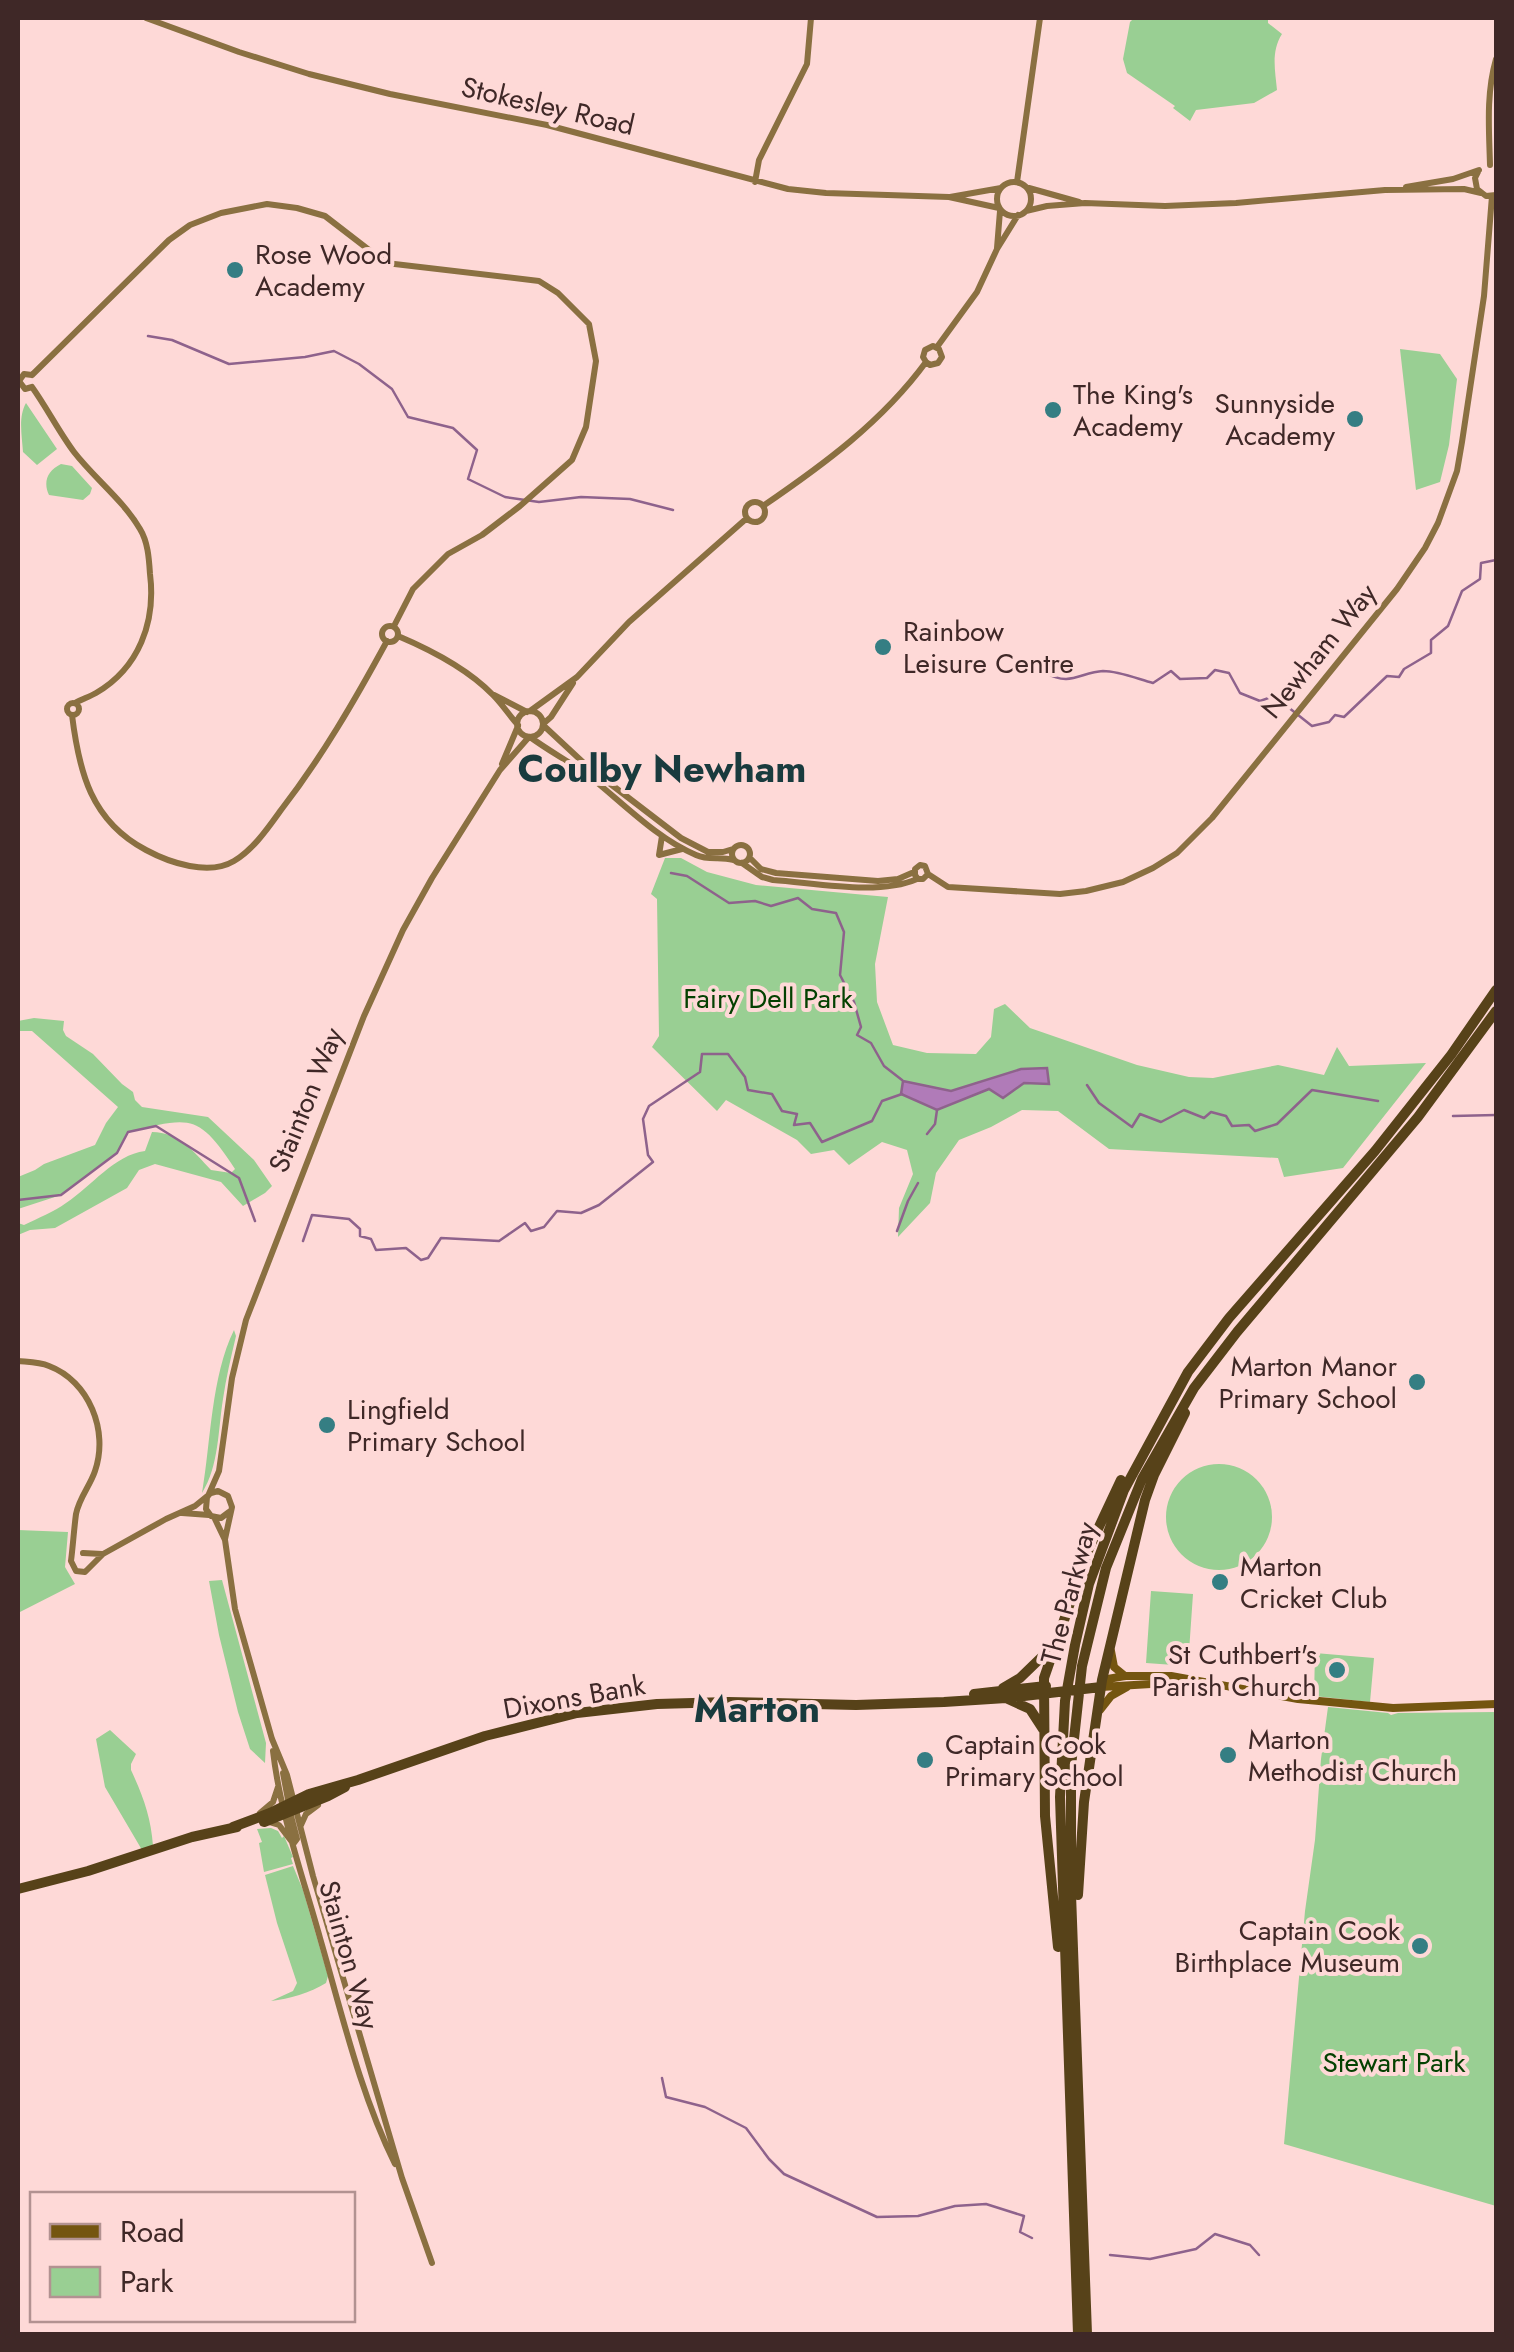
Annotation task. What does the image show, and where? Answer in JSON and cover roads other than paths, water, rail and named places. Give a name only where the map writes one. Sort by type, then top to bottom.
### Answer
[{"type":"highway","name":"The Parkway","points":[[1078,2334],[1060,1796],[1062,1734],[1071,1665],[1089,1584],[1113,1515],[1182,1381],[1229,1318],[1395,1126],[1496,990]]},
{"type":"highway","name":"The Parkway","points":[[1086,2334],[1071,1766],[1078,1696],[1094,1614],[1112,1554],[1142,1478],[1194,1388],[1383,1160],[1496,1011]]},
{"type":"highway","points":[[1075,1998],[1079,1862],[1088,1768],[1098,1714],[1097,1684],[1110,1646],[1136,1528],[1154,1475],[1194,1398],[1237,1332]]},
{"type":"highway","points":[[1067,2008],[1060,1981],[1045,1816],[1047,1689],[1056,1642],[1104,1516],[1162,1408],[1182,1381]]},
{"type":"highway","points":[[1044,1730],[1030,1709],[1002,1694],[1056,1642]]},
{"type":"highway","points":[[1047,1689],[1097,1684]]},
{"type":"highway","name":"Dixons Bank","points":[[233,1827],[267,1822],[310,1794],[560,1717],[614,1708],[728,1702],[856,1706],[926,1702],[1047,1689]]},
{"type":"highway","name":"Dixons Bank","points":[[18,1890],[233,1827],[328,1796],[358,1780]]},
{"type":"main road","points":[[1110,1646],[1114,1667],[1126,1676]]},
{"type":"main road","points":[[1097,1684],[1126,1676],[1171,1676],[1298,1699],[1372,1707],[1496,1704]]},
{"type":"main road","points":[[1097,1684],[1194,1681]]},
{"type":"main road","points":[[1098,1714],[1110,1696],[1136,1684]]},
{"type":"street","name":"Stokesley Road","points":[[146,18],[309,74],[547,125],[755,182],[826,193],[948,197]]},
{"type":"street","points":[[755,182],[759,160],[806,64],[811,18]]},
{"type":"street","points":[[1017,182],[1040,18]]},
{"type":"street","points":[[1385,190],[1453,179],[1494,166],[1488,113],[1496,60]]},
{"type":"street","points":[[1479,170],[1475,184],[1480,193]]},
{"type":"street","points":[[948,197],[1017,182],[1085,203]]},
{"type":"street","points":[[937,347],[977,292],[997,249],[1031,199],[1026,187]]},
{"type":"street","points":[[997,249],[1000,188]]},
{"type":"street","points":[[948,197],[1000,208],[1011,216],[1047,206],[1085,203],[1183,206],[1385,190],[1464,189],[1494,196]]},
{"type":"street","name":"Newham Way","points":[[928,874],[948,886],[1060,894],[1123,882],[1177,854],[1196,836],[1397,590],[1425,548],[1457,471],[1481,322],[1494,196]]},
{"type":"street","points":[[32,375],[190,224],[267,204],[325,216],[386,263],[539,281],[558,294],[589,324],[596,361],[586,427],[572,460],[482,536],[448,554],[413,589],[394,626]]},
{"type":"street","points":[[937,347],[942,353],[940,360],[934,365],[926,362],[925,350],[937,347]]},
{"type":"street","points":[[762,506],[854,439],[908,386],[926,362]]},
{"type":"street","points":[[24,374],[32,375],[32,387],[25,389],[19,381],[24,374]]},
{"type":"street","points":[[32,387],[73,451],[141,530],[148,549],[152,589],[146,633],[124,671],[77,706],[69,704],[67,708],[72,716],[76,755],[85,784],[96,804],[133,842],[193,867],[234,862],[250,849],[304,780],[387,641]]},
{"type":"street","points":[[750,503],[762,506],[764,514],[760,520],[747,518],[750,503]]},
{"type":"street","points":[[493,695],[522,734],[538,734],[577,677],[629,622],[747,518]]},
{"type":"street","points":[[387,641],[398,636],[394,626]]},
{"type":"street","points":[[387,641],[383,631],[394,626]]},
{"type":"street","points":[[398,636],[446,661],[493,695],[538,713],[543,724]]},
{"type":"street","points":[[518,726],[519,718],[577,677]]},
{"type":"street","name":"Newham Way","points":[[543,724],[587,766],[681,838],[708,852],[747,846],[750,858],[761,868],[776,873],[878,881],[916,875],[923,879],[928,874]]},
{"type":"street","name":"Stainton Way","points":[[500,770],[518,726]]},
{"type":"street","name":"Newham Way","points":[[530,737],[588,776],[662,835],[706,859],[727,858],[774,880],[878,888],[904,885],[916,875]]},
{"type":"street","name":"Stainton Way","points":[[208,1497],[219,1471],[232,1378],[246,1320],[370,1001],[403,930],[451,846],[500,770],[530,737]]},
{"type":"street","points":[[662,835],[660,855],[683,848]]},
{"type":"street","points":[[733,849],[731,854],[738,862],[750,858]]},
{"type":"street","name":"Newham Way","points":[[916,875],[916,867],[922,865],[927,867],[928,874]]},
{"type":"street","points":[[18,1361],[48,1365],[66,1375],[94,1410],[100,1444],[95,1471],[77,1511],[74,1569],[87,1571],[103,1554],[218,1491],[225,1493],[232,1503],[230,1511],[221,1518],[180,1513]]},
{"type":"street","name":"Stainton Way","points":[[219,1471],[225,1493]]},
{"type":"street","points":[[208,1497],[205,1505],[212,1516]]},
{"type":"street","name":"Stainton Way","points":[[230,1511],[225,1540],[235,1609],[272,1740],[285,1771]]},
{"type":"street","name":"Stainton Way","points":[[212,1516],[225,1540]]},
{"type":"street","points":[[75,1541],[90,1558],[91,1565]]},
{"type":"street","points":[[72,1561],[77,1554],[103,1554]]},
{"type":"street","name":"Stainton Way","points":[[272,1740],[278,1786],[300,1826],[402,2178],[432,2263]]},
{"type":"street","points":[[285,1771],[299,1790],[310,1794]]},
{"type":"street","points":[[285,1771],[290,1808]]},
{"type":"street","points":[[233,1827],[266,1809],[278,1786]]},
{"type":"street","points":[[300,1826],[306,1814],[328,1796]]},
{"type":"street","name":"Stainton Way","points":[[290,1808],[296,1839],[293,1844],[365,2091],[380,2134],[402,2178]]},
{"type":"street","points":[[267,1822],[279,1826],[293,1844]]},
{"type":"waterway","points":[[148,336],[172,340],[229,364],[334,351],[392,389],[408,417],[453,428],[477,450],[468,479],[505,497],[539,502],[581,497],[630,499],[673,510]]},
{"type":"waterway","points":[[1046,673],[1069,679],[1109,671],[1153,683],[1171,671],[1180,679],[1207,678],[1215,670],[1229,673],[1240,693],[1260,701],[1274,696],[1312,726],[1329,722],[1335,715],[1344,717],[1387,676],[1399,677],[1404,669],[1431,653],[1431,640],[1448,626],[1462,591],[1480,579],[1481,563],[1496,560]]},
{"type":"waterway","points":[[671,873],[687,876],[729,903],[755,901],[771,906],[798,898],[812,909],[836,913],[844,932],[840,975],[854,1002],[861,1027],[857,1035],[871,1043],[884,1066],[902,1080]]},
{"type":"waterway","points":[[303,1241],[312,1215],[349,1219],[360,1229],[360,1236],[371,1239],[376,1250],[406,1248],[421,1260],[428,1258],[441,1238],[499,1241],[525,1223],[531,1231],[544,1227],[557,1211],[581,1213],[599,1205],[653,1162],[648,1155],[643,1119],[649,1106],[700,1072],[702,1054],[728,1054],[745,1077],[748,1090],[772,1094],[782,1111],[797,1114],[794,1125],[810,1123],[822,1142],[872,1121],[882,1101],[902,1094]]},
{"type":"waterway","points":[[1087,1085],[1099,1103],[1132,1127],[1140,1114],[1161,1122],[1184,1110],[1204,1118],[1211,1112],[1226,1116],[1232,1126],[1249,1125],[1255,1131],[1277,1124],[1312,1090],[1378,1101]]},
{"type":"waterway","points":[[927,1134],[935,1124],[937,1110]]},
{"type":"waterway","points":[[1453,1116],[1496,1115]]},
{"type":"waterway","points":[[18,1200],[61,1195],[117,1153],[128,1132],[156,1126],[239,1178],[255,1221]]},
{"type":"waterway","points":[[897,1231],[918,1183]]},
{"type":"waterway","points":[[662,2078],[666,2097],[705,2107],[746,2128],[784,2174],[877,2217],[918,2216],[955,2206],[986,2204],[1024,2216],[1020,2232],[1032,2238]]},
{"type":"waterway","points":[[1110,2255],[1150,2259],[1196,2249],[1215,2234],[1250,2245],[1259,2255]]},
{"type":"place","name":"Rose Wood Academy","points":[[235,270]]},
{"type":"place","name":"The King's Academy","points":[[1053,410]]},
{"type":"place","name":"Sunnyside Academy","points":[[1355,419]]},
{"type":"place","name":"Rainbow Leisure Centre","points":[[883,647]]},
{"type":"place","name":"Marton Manor Primary School","points":[[1417,1382]]},
{"type":"place","name":"Lingfield Primary School","points":[[327,1425]]},
{"type":"place","name":"Marton Cricket Club","points":[[1220,1582]]},
{"type":"place","name":"St Cuthbert's Parish Church","points":[[1337,1670]]},
{"type":"place","name":"Marton Methodist Church","points":[[1228,1755]]},
{"type":"place","name":"Captain Cook Primary School","points":[[925,1760]]},
{"type":"place","name":"Captain Cook Birthplace Museum","points":[[1420,1946]]},
{"type":"district","name":"Coulby Newham","points":[[662,768]]},
{"type":"district","name":"Marton","points":[[757,1708]]},
{"type":"park label","name":"Fairy Dell Park","points":[[768,998]]},
{"type":"park label","name":"Stewart Park","points":[[1394,2062]]}]
